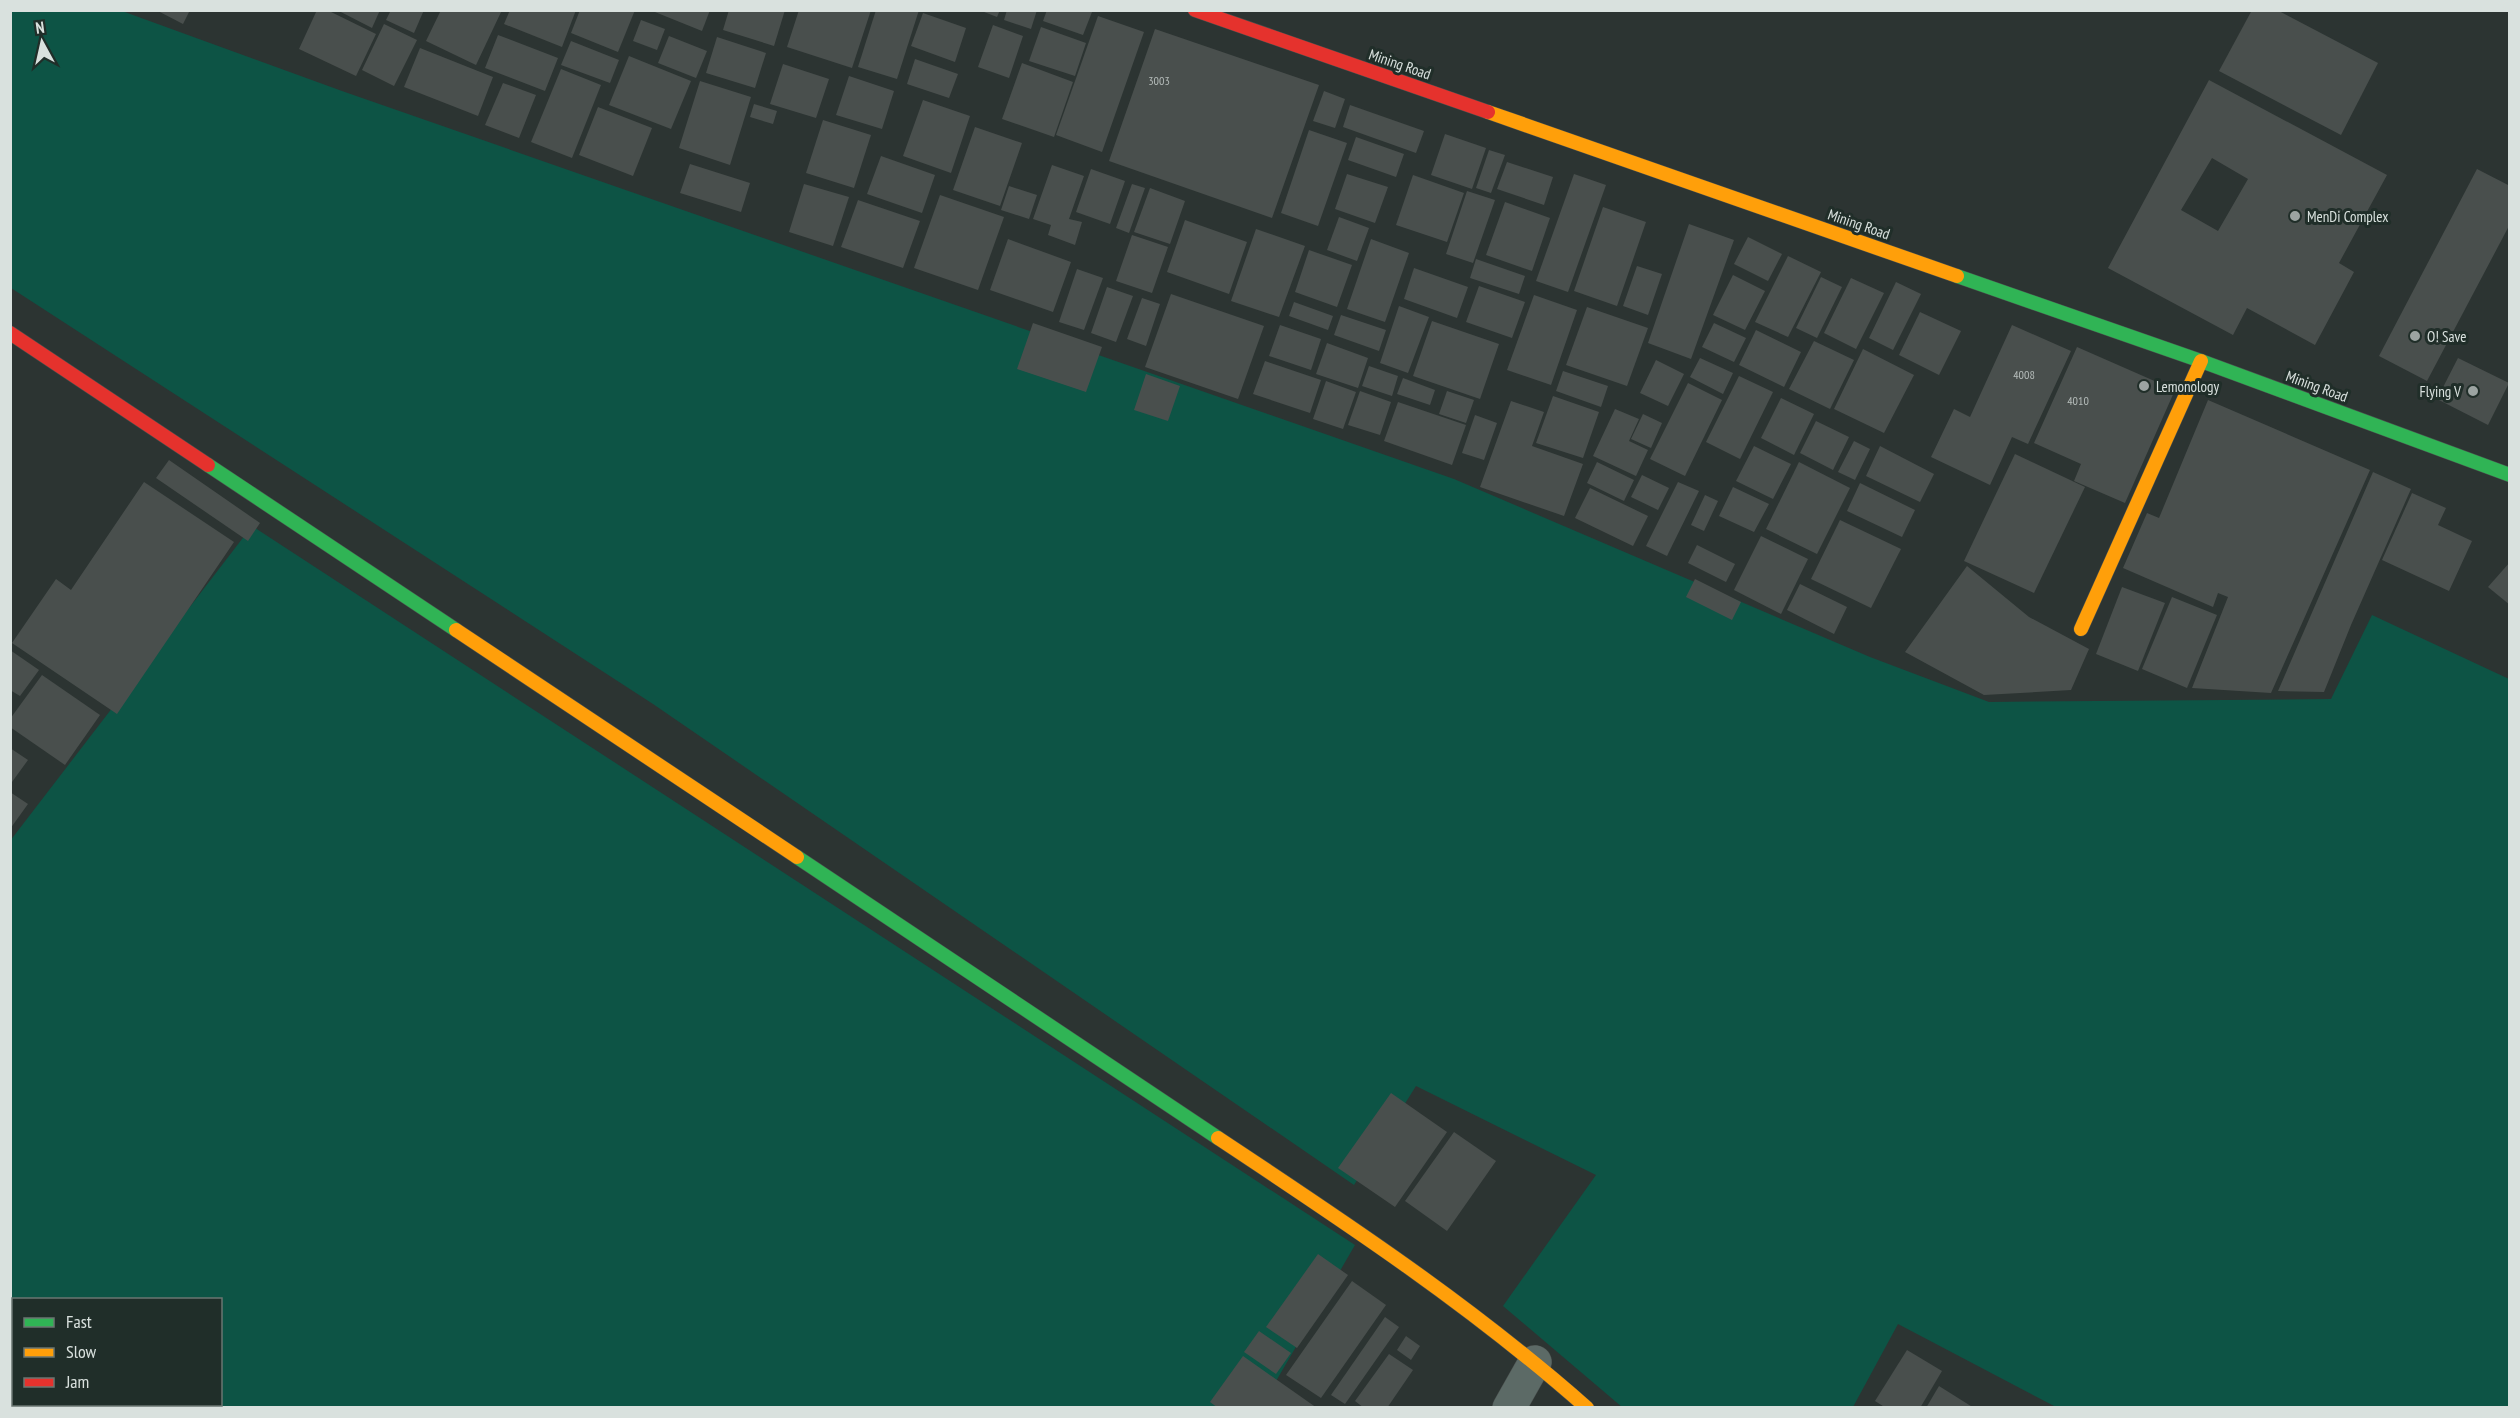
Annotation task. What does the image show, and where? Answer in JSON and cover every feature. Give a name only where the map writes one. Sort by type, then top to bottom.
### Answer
[{"type":"street","name":"Mining Road","points":[[1195,10],[2201,361],[2510,476]]},
{"type":"street","points":[[10,333],[1354,1228],[1536,1362],[1587,1407]]},
{"type":"street","points":[[2081,629],[2201,361]]},
{"type":"street","points":[[1509,1407],[1536,1362]]},
{"type":"green space","points":[[10,11],[122,11],[342,91],[1454,479],[1870,657],[1989,702],[2331,699],[2372,615],[2509,679],[2509,1407],[2056,1407],[1898,1324],[1853,1407],[1622,1407],[1503,1306],[1596,1175],[1416,1086],[1354,1185],[653,704],[11,288]]},
{"type":"green space","points":[[252,526],[1355,1245],[1261,1407],[11,1407],[10,841]]},
{"type":"building","points":[[156,10],[190,10],[183,24]]},
{"type":"building","points":[[317,10],[327,10],[376,34],[356,76],[299,49]]},
{"type":"building","points":[[337,10],[380,10],[372,28]]},
{"type":"building","points":[[391,10],[424,10],[414,33],[386,20]]},
{"type":"building","points":[[441,10],[502,10],[476,65],[426,41]]},
{"type":"building","points":[[510,10],[576,10],[562,47],[504,24]]},
{"type":"building","points":[[580,10],[635,10],[618,52],[571,33]]},
{"type":"building","points":[[650,10],[710,10],[702,31]]},
{"type":"building","points":[[729,10],[785,10],[774,46],[723,30]]},
{"type":"building","points":[[799,10],[871,10],[852,68],[787,47]]},
{"type":"building","points":[[876,10],[919,10],[897,79],[858,67]]},
{"type":"building","points":[[979,10],[1000,10],[997,17]]},
{"type":"building","points":[[1007,10],[1037,10],[1031,29],[1004,20]]},
{"type":"building","points":[[1047,10],[1092,12],[1083,35],[1043,21]]},
{"type":"building","points":[[2252,10],[2277,10],[2378,63],[2341,135],[2219,71]]},
{"type":"building","points":[[923,13],[966,28],[955,62],[911,46]]},
{"type":"building","points":[[1098,16],[1144,32],[1102,152],[1056,135]]},
{"type":"building","points":[[641,20],[665,29],[657,50],[633,41]]},
{"type":"building","points":[[384,24],[417,40],[394,86],[362,70]]},
{"type":"building","points":[[993,25],[1023,36],[1009,78],[978,67]]},
{"type":"building","points":[[1041,27],[1086,43],[1075,76],[1029,61]]},
{"type":"building","points":[[1155,29],[1319,85],[1272,218],[1109,161]]},
{"type":"building","points":[[498,35],[558,58],[545,91],[485,68]]},
{"type":"building","points":[[669,36],[707,51],[696,78],[658,63]]},
{"type":"building","points":[[717,37],[766,53],[755,88],[706,73]]},
{"type":"building","points":[[571,41],[619,60],[610,83],[561,65]]},
{"type":"building","points":[[420,48],[493,77],[478,116],[404,87]]},
{"type":"building","points":[[629,56],[691,81],[671,129],[609,105]]},
{"type":"building","points":[[915,59],[958,74],[949,98],[907,84]]},
{"type":"building","points":[[1022,63],[1073,82],[1054,137],[1002,119]]},
{"type":"building","points":[[783,64],[829,79],[816,118],[770,104]]},
{"type":"building","points":[[561,69],[601,85],[572,158],[531,142]]},
{"type":"building","points":[[849,76],[894,91],[882,129],[836,115]]},
{"type":"building","name":"MenDi Complex","points":[[2209,80],[2387,175],[2339,263],[2354,272],[2315,345],[2247,308],[2233,335],[2108,268]],"holes":[[[2212,158],[2248,179],[2218,231],[2181,210]]]},
{"type":"building","points":[[700,81],[751,97],[730,165],[679,148]]},
{"type":"building","points":[[503,83],[536,95],[519,138],[485,125]]},
{"type":"building","points":[[1324,91],[1345,99],[1335,128],[1313,121]]},
{"type":"building","points":[[923,100],[970,116],[951,173],[903,156]]},
{"type":"building","points":[[754,104],[777,111],[773,124],[750,117]]},
{"type":"building","points":[[1350,105],[1424,131],[1416,153],[1343,127]]},
{"type":"building","points":[[598,107],[652,128],[633,176],[579,155]]},
{"type":"building","points":[[823,120],[871,135],[854,188],[806,173]]},
{"type":"building","points":[[975,127],[1022,143],[1000,206],[953,190]]},
{"type":"building","points":[[1309,130],[1347,143],[1318,226],[1281,213]]},
{"type":"building","points":[[1445,134],[1486,148],[1472,189],[1431,175]]},
{"type":"building","points":[[1356,137],[1404,154],[1396,177],[1348,160]]},
{"type":"building","points":[[1489,150],[1505,155],[1491,193],[1476,188]]},
{"type":"building","points":[[881,156],[935,175],[922,213],[867,194]]},
{"type":"building","points":[[1507,162],[1553,177],[1544,205],[1497,189]]},
{"type":"building","points":[[690,164],[750,183],[741,212],[680,193]]},
{"type":"building","points":[[1052,165],[1084,176],[1069,219],[1082,222],[1075,245],[1048,235],[1051,225],[1033,219]]},
{"type":"building","points":[[1091,169],[1125,181],[1110,224],[1076,212]]},
{"type":"building","points":[[2477,169],[2510,186],[2510,224],[2427,381],[2379,356]]},
{"type":"building","points":[[1347,174],[1388,187],[1375,223],[1335,209]]},
{"type":"building","points":[[1574,174],[1606,185],[1568,292],[1536,281]]},
{"type":"building","points":[[1413,175],[1464,193],[1447,242],[1396,225]]},
{"type":"building","points":[[804,184],[849,197],[833,246],[789,232]]},
{"type":"building","points":[[1132,184],[1145,188],[1129,233],[1116,228]]},
{"type":"building","points":[[1009,186],[1037,195],[1029,219],[1001,210]]},
{"type":"building","points":[[1150,188],[1185,201],[1170,244],[1134,232]]},
{"type":"building","points":[[1467,191],[1495,200],[1473,263],[1446,254]]},
{"type":"building","points":[[940,195],[1004,217],[978,290],[914,268]]},
{"type":"building","points":[[858,200],[920,221],[903,268],[841,247]]},
{"type":"building","points":[[1505,202],[1550,218],[1532,271],[1486,255]]},
{"type":"building","points":[[1603,207],[1646,222],[1617,306],[1574,291]]},
{"type":"building","points":[[1339,217],[1369,228],[1357,261],[1327,250]]},
{"type":"building","points":[[1185,220],[1247,242],[1229,294],[1167,272]]},
{"type":"building","points":[[1689,224],[1734,240],[1691,359],[1648,343]]},
{"type":"building","points":[[1256,229],[1305,246],[1279,317],[1231,301]]},
{"type":"building","points":[[1132,235],[1168,247],[1152,293],[1116,281]]},
{"type":"building","points":[[1748,237],[1782,254],[1768,281],[1734,264]]},
{"type":"building","points":[[1008,239],[1071,262],[1053,312],[990,290]]},
{"type":"building","points":[[1371,239],[1409,253],[1385,322],[1347,309]]},
{"type":"building","points":[[1309,250],[1352,265],[1337,307],[1295,292]]},
{"type":"building","points":[[1788,256],[1821,272],[1788,337],[1755,322]]},
{"type":"building","points":[[1476,259],[1525,276],[1519,294],[1470,278]]},
{"type":"building","points":[[1637,266],[1662,274],[1648,315],[1623,306]]},
{"type":"building","points":[[1414,268],[1468,287],[1457,318],[1404,299]]},
{"type":"building","points":[[1077,269],[1103,278],[1084,330],[1059,322]]},
{"type":"building","points":[[1733,275],[1765,291],[1745,330],[1713,315]]},
{"type":"building","points":[[1821,277],[1842,287],[1817,338],[1796,328]]},
{"type":"building","points":[[1851,278],[1884,293],[1856,349],[1824,333]]},
{"type":"building","points":[[1896,282],[1921,294],[1893,350],[1869,338]]},
{"type":"building","points":[[1479,286],[1525,302],[1512,338],[1466,322]]},
{"type":"building","points":[[1107,287],[1133,296],[1116,342],[1091,333]]},
{"type":"building","points":[[1171,294],[1264,326],[1238,399],[1145,367]]},
{"type":"building","points":[[1534,295],[1577,310],[1551,385],[1507,370]]},
{"type":"building","points":[[1142,298],[1160,304],[1146,346],[1127,339]]},
{"type":"building","points":[[1294,302],[1333,316],[1328,330],[1289,316]]},
{"type":"building","points":[[1399,306],[1429,317],[1408,373],[1380,363]]},
{"type":"building","points":[[1587,307],[1648,328],[1627,386],[1566,365]]},
{"type":"building","points":[[1920,312],[1961,331],[1939,375],[1899,355]]},
{"type":"building","points":[[1341,315],[1386,330],[1379,351],[1334,335]]},
{"type":"building","points":[[1432,321],[1499,344],[1480,399],[1413,376]]},
{"type":"building","points":[[1033,323],[1102,347],[1086,392],[1017,369]]},
{"type":"building","points":[[1714,323],[1746,338],[1734,362],[1702,347]]},
{"type":"building","points":[[1280,325],[1321,339],[1311,370],[1269,356]]},
{"type":"building","points":[[2012,325],[2071,351],[2028,444],[2012,437],[1990,485],[1931,457],[1954,409],[1970,417]]},
{"type":"building","points":[[1756,330],[1801,352],[1784,387],[1739,365]]},
{"type":"building","points":[[1814,341],[1854,360],[1830,409],[1789,389]]},
{"type":"building","points":[[1327,343],[1368,358],[1358,388],[1316,374]]},
{"type":"building","points":[[2077,347],[2175,390],[2125,503],[2074,481],[2081,464],[2034,443]]},
{"type":"building","points":[[1863,349],[1914,375],[1884,433],[1834,409]]},
{"type":"building","points":[[1700,358],[1733,373],[1723,394],[1690,377]]},
{"type":"building","name":"Flying V","points":[[2458,358],[2509,383],[2488,425],[2437,399]]},
{"type":"building","points":[[1656,360],[1684,374],[1668,406],[1640,393]]},
{"type":"building","points":[[1265,361],[1321,380],[1310,413],[1253,394]]},
{"type":"building","points":[[1369,366],[1398,376],[1392,396],[1362,386]]},
{"type":"building","points":[[1563,371],[1608,386],[1601,407],[1556,391]]},
{"type":"building","points":[[1146,374],[1180,386],[1168,421],[1134,410]]},
{"type":"building","points":[[1739,376],[1773,392],[1740,459],[1706,442]]},
{"type":"building","points":[[1403,378],[1435,390],[1430,405],[1397,394]]},
{"type":"building","points":[[1326,381],[1356,392],[1343,429],[1313,419]]},
{"type":"building","points":[[1688,383],[1722,400],[1685,476],[1650,459]]},
{"type":"building","points":[[1360,391],[1391,402],[1380,435],[1348,425]]},
{"type":"building","points":[[1447,391],[1474,400],[1466,423],[1439,414]]},
{"type":"building","points":[[1553,396],[1599,412],[1583,458],[1536,443]]},
{"type":"building","points":[[1781,398],[1814,414],[1794,455],[1761,438]]},
{"type":"building","points":[[2208,400],[2370,470],[2271,693],[2192,688],[2228,597],[2218,593],[2213,607],[2123,568],[2147,513],[2159,518]]},
{"type":"building","points":[[1511,401],[1544,412],[1532,446],[1583,464],[1564,516],[1480,487]]},
{"type":"building","points":[[1398,402],[1466,425],[1452,465],[1384,441]]},
{"type":"building","points":[[1615,409],[1639,419],[1629,441],[1648,450],[1636,476],[1593,456]]},
{"type":"building","points":[[1643,414],[1662,423],[1651,448],[1631,439]]},
{"type":"building","points":[[1475,415],[1497,423],[1484,460],[1462,453]]},
{"type":"building","points":[[1816,421],[1849,437],[1833,470],[1800,453]]},
{"type":"building","points":[[1854,441],[1870,449],[1855,480],[1838,472]]},
{"type":"building","points":[[1754,446],[1791,464],[1773,499],[1736,481]]},
{"type":"building","points":[[1880,446],[1934,474],[1920,502],[1866,476]]},
{"type":"building","points":[[2015,454],[2085,487],[2034,593],[1964,561]]},
{"type":"building","points":[[169,460],[260,523],[248,541],[156,478]]},
{"type":"building","points":[[1597,462],[1634,480],[1624,501],[1587,483]]},
{"type":"building","points":[[1799,462],[1850,488],[1817,554],[1766,529]]},
{"type":"building","points":[[2373,472],[2411,489],[2324,692],[2278,691]]},
{"type":"building","points":[[1642,475],[1669,488],[1658,510],[1631,497]]},
{"type":"building","points":[[144,482],[234,542],[117,714],[12,643],[56,579],[71,590]]},
{"type":"building","points":[[1678,482],[1699,491],[1667,556],[1646,546]]},
{"type":"building","points":[[1860,483],[1915,510],[1902,537],[1847,511]]},
{"type":"building","points":[[1733,487],[1769,504],[1754,532],[1719,516]]},
{"type":"building","points":[[1590,488],[1648,516],[1633,546],[1575,518]]},
{"type":"building","points":[[2412,493],[2446,508],[2438,525],[2472,541],[2449,591],[2382,560]]},
{"type":"building","points":[[1705,495],[1718,501],[1704,531],[1691,525]]},
{"type":"building","points":[[1840,520],[1901,549],[1871,608],[1811,579]]},
{"type":"building","points":[[1761,536],[1808,559],[1781,614],[1734,590]]},
{"type":"building","points":[[1697,545],[1735,564],[1726,582],[1688,563]]},
{"type":"building","points":[[2510,562],[2510,605],[2488,587]]},
{"type":"building","points":[[1967,566],[2029,617],[2089,649],[2071,690],[1984,695],[1905,652]]},
{"type":"building","points":[[1695,579],[1741,602],[1732,620],[1686,597]]},
{"type":"building","points":[[1800,584],[1847,607],[1834,634],[1787,610]]},
{"type":"building","points":[[2122,587],[2165,603],[2138,671],[2096,654]]},
{"type":"building","points":[[2172,597],[2217,615],[2187,688],[2142,669]]},
{"type":"building","points":[[10,650],[39,670],[20,696],[10,690]]},
{"type":"building","points":[[42,675],[100,715],[65,765],[10,727],[10,719]]},
{"type":"building","points":[[10,748],[28,760],[12,782],[10,781]]},
{"type":"building","points":[[10,792],[28,804],[10,829]]},
{"type":"building","points":[[1391,1093],[1447,1132],[1395,1207],[1338,1168]]},
{"type":"building","points":[[1454,1132],[1496,1161],[1447,1231],[1405,1201]]},
{"type":"building","points":[[1318,1254],[1348,1275],[1297,1348],[1266,1327]]},
{"type":"building","points":[[1352,1281],[1386,1305],[1321,1398],[1286,1375]]},
{"type":"building","points":[[1385,1317],[1399,1327],[1345,1404],[1331,1395]]},
{"type":"building","points":[[1259,1331],[1291,1353],[1276,1374],[1244,1352]]},
{"type":"building","points":[[1406,1336],[1420,1346],[1411,1360],[1397,1350]]},
{"type":"building","points":[[1907,1350],[1942,1371],[1920,1408],[1886,1408],[1875,1401]]},
{"type":"building","points":[[1389,1354],[1413,1370],[1387,1408],[1364,1408],[1355,1401]]},
{"type":"building","points":[[1243,1356],[1317,1408],[1218,1408],[1210,1402]]},
{"type":"building","points":[[1939,1386],[1974,1408],[1926,1408]]},
{"type":"traffic: fast","points":[[1957,276],[2201,361],[2510,475]]},
{"type":"traffic: fast","points":[[208,465],[456,630]]},
{"type":"traffic: fast","points":[[797,857],[1218,1138]]},
{"type":"traffic: slow","points":[[1488,112],[1957,276]]},
{"type":"traffic: slow","points":[[2081,629],[2201,361]]},
{"type":"traffic: slow","points":[[456,630],[797,857]]},
{"type":"traffic: slow","points":[[1218,1138],[1454,1300],[1587,1408]]},
{"type":"traffic: jam","points":[[1195,10],[1488,112]]},
{"type":"traffic: jam","points":[[10,333],[208,465]]},
{"type":"place","name":"MenDi Complex","points":[[2295,216]]},
{"type":"place","name":"O! Save","points":[[2415,336]]},
{"type":"place","name":"Lemonology","points":[[2144,386]]},
{"type":"place","name":"Flying V","points":[[2473,391]]}]
